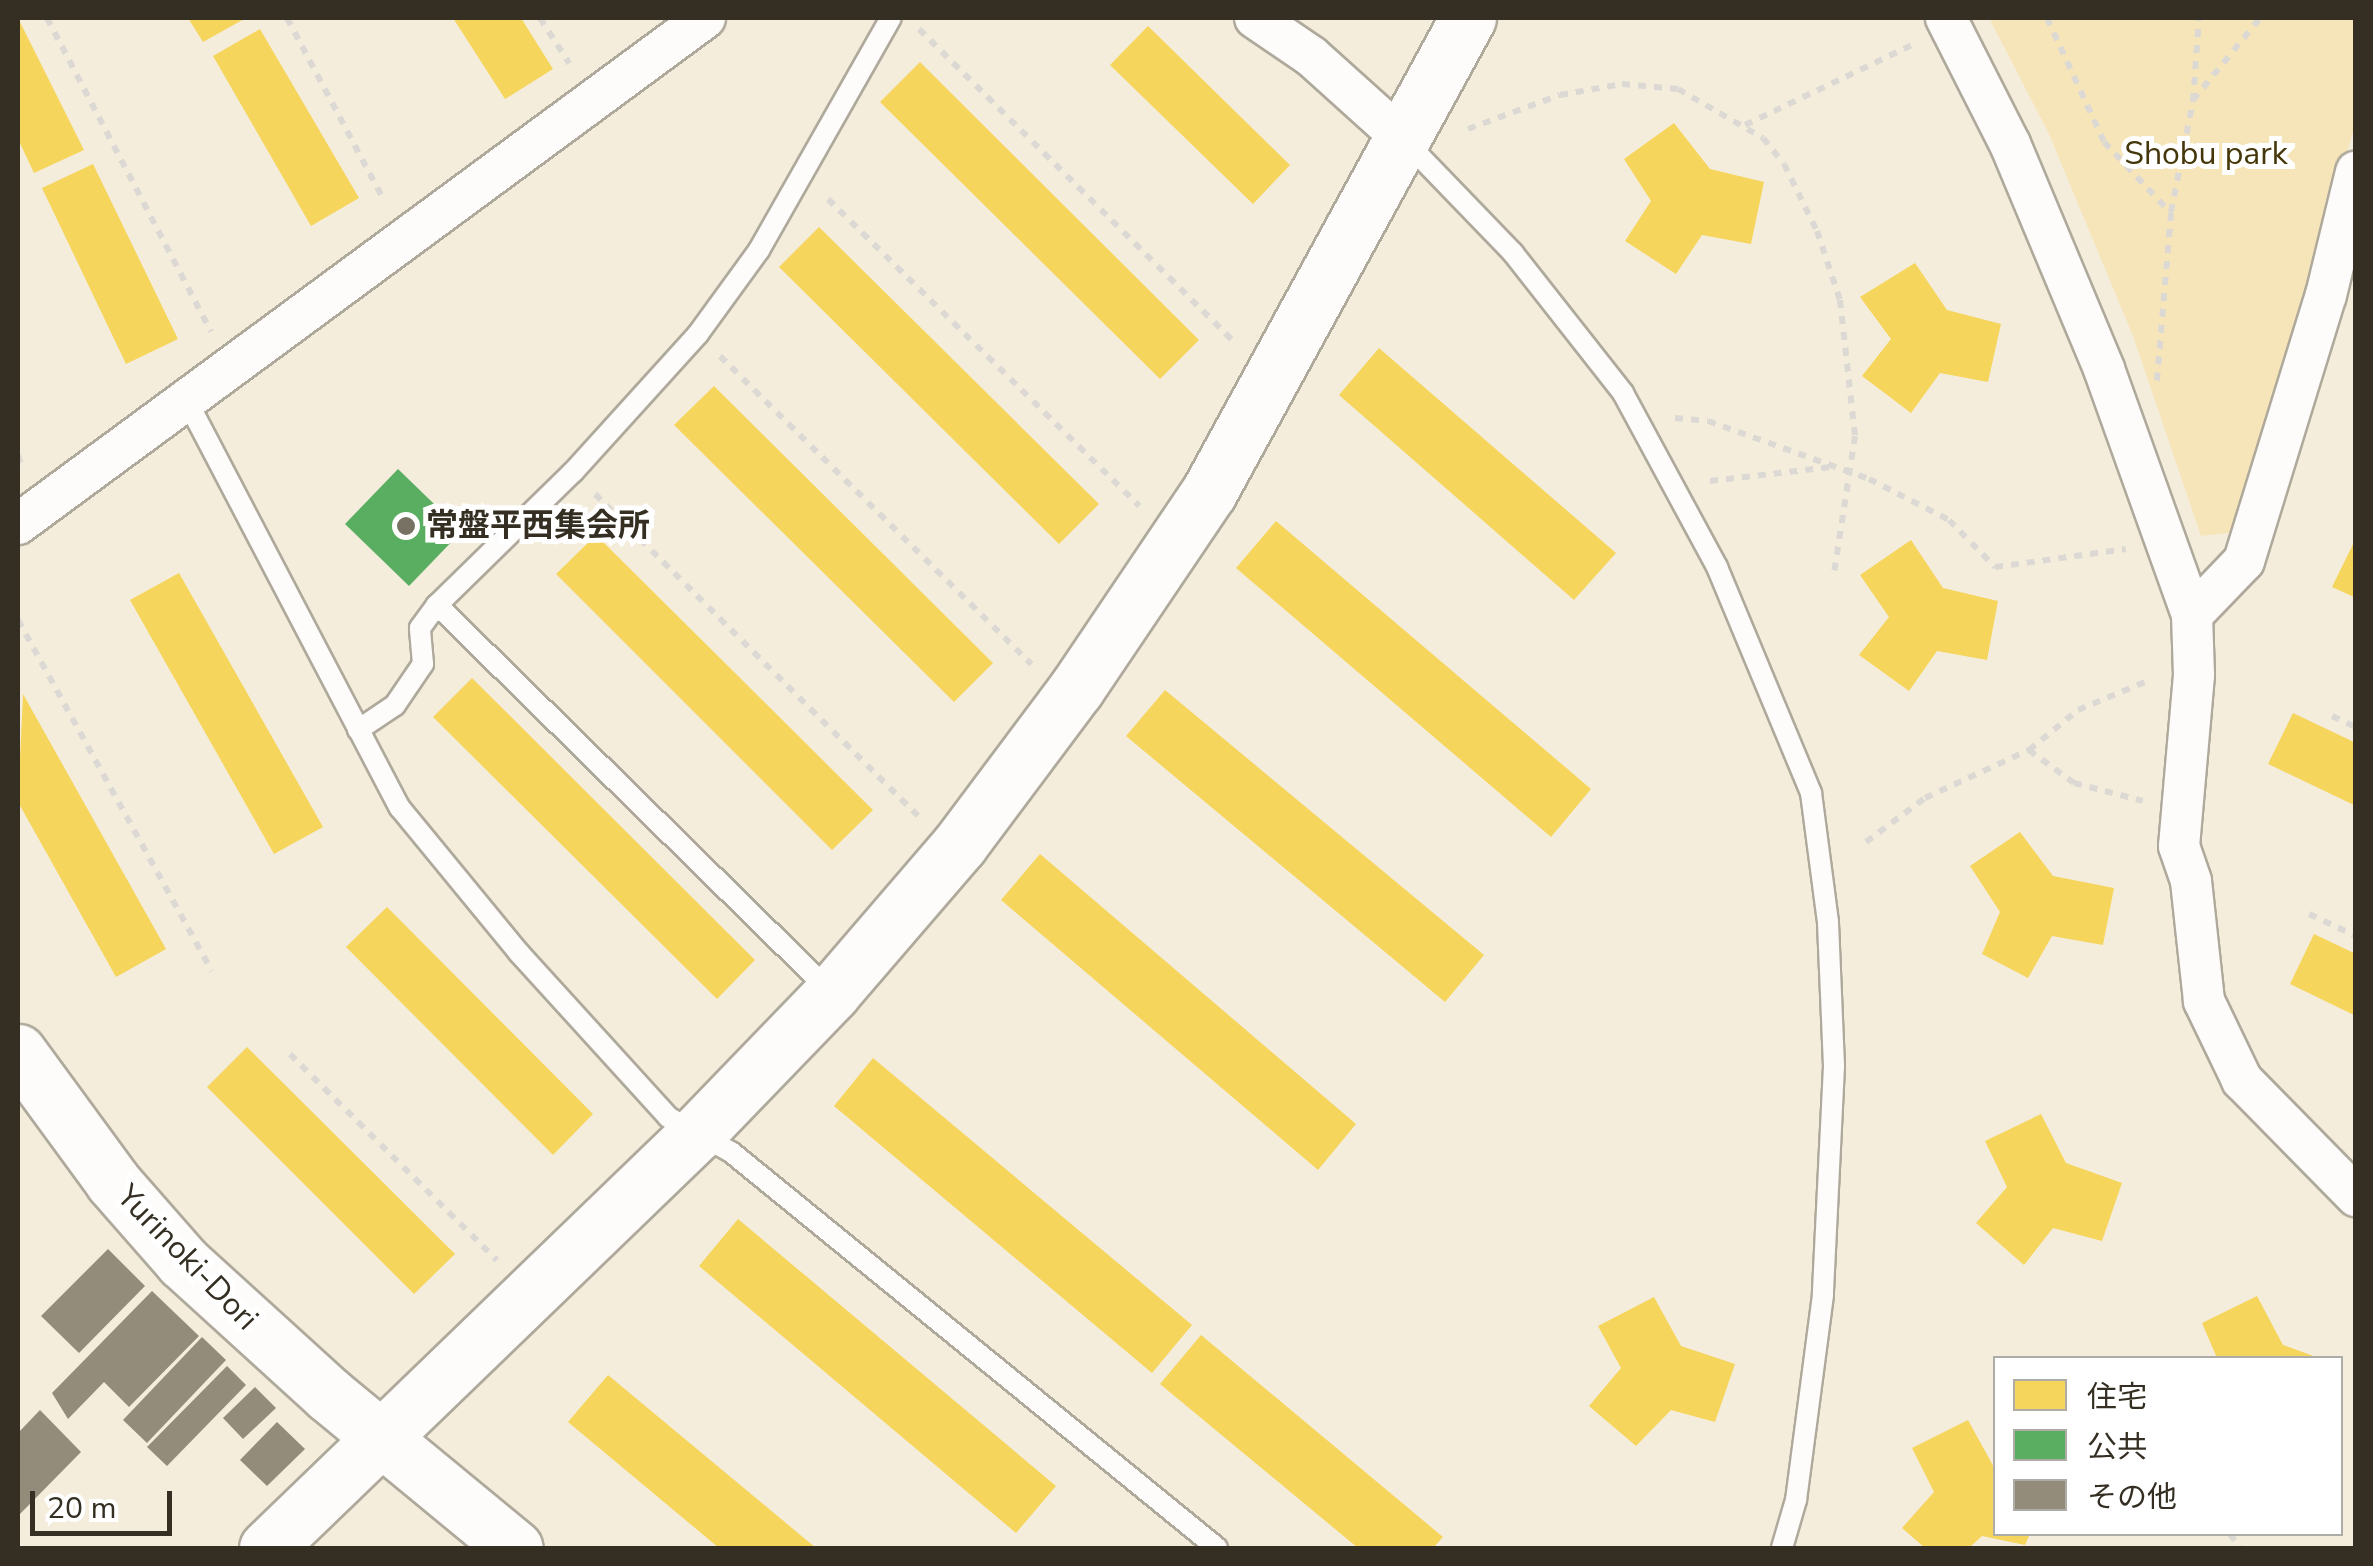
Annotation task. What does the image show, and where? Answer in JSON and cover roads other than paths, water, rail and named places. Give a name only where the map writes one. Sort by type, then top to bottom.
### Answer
[{"type":"street","points":[[18,524],[705,18]]},
{"type":"street","points":[[1255,18],[1311,56],[1417,155]]},
{"type":"street","points":[[267,1548],[534,1295],[698,1132],[832,994],[960,844],[1064,704],[1209,492],[1417,155],[1468,18]]},
{"type":"street","points":[[1935,28],[2010,144],[2104,369],[2192,615],[2194,674],[2179,846],[2191,881],[2204,1001],[2242,1080],[2356,1196]]},
{"type":"street","points":[[2192,615],[2244,561],[2326,295],[2356,172]]},
{"type":"street","name":"Yurinoki-Dori","points":[[18,1052],[113,1182],[184,1262],[383,1440],[515,1548]]},
{"type":"lane","points":[[358,730],[396,706],[422,664],[420,628],[437,605],[573,472],[698,334],[759,250],[891,18]]},
{"type":"lane","points":[[1417,155],[1513,253],[1623,393],[1717,567],[1811,793],[1828,924],[1834,1066],[1823,1295],[1796,1500],[1782,1548]]},
{"type":"lane","points":[[187,401],[400,808],[519,953],[668,1117],[731,1152],[1218,1548]]},
{"type":"lane","points":[[437,605],[832,994]]},
{"type":"place","name":"常盤平西集会所","points":[[406,526]]},
{"type":"park label","name":"Shobu park","points":[[2206,154]]}]
